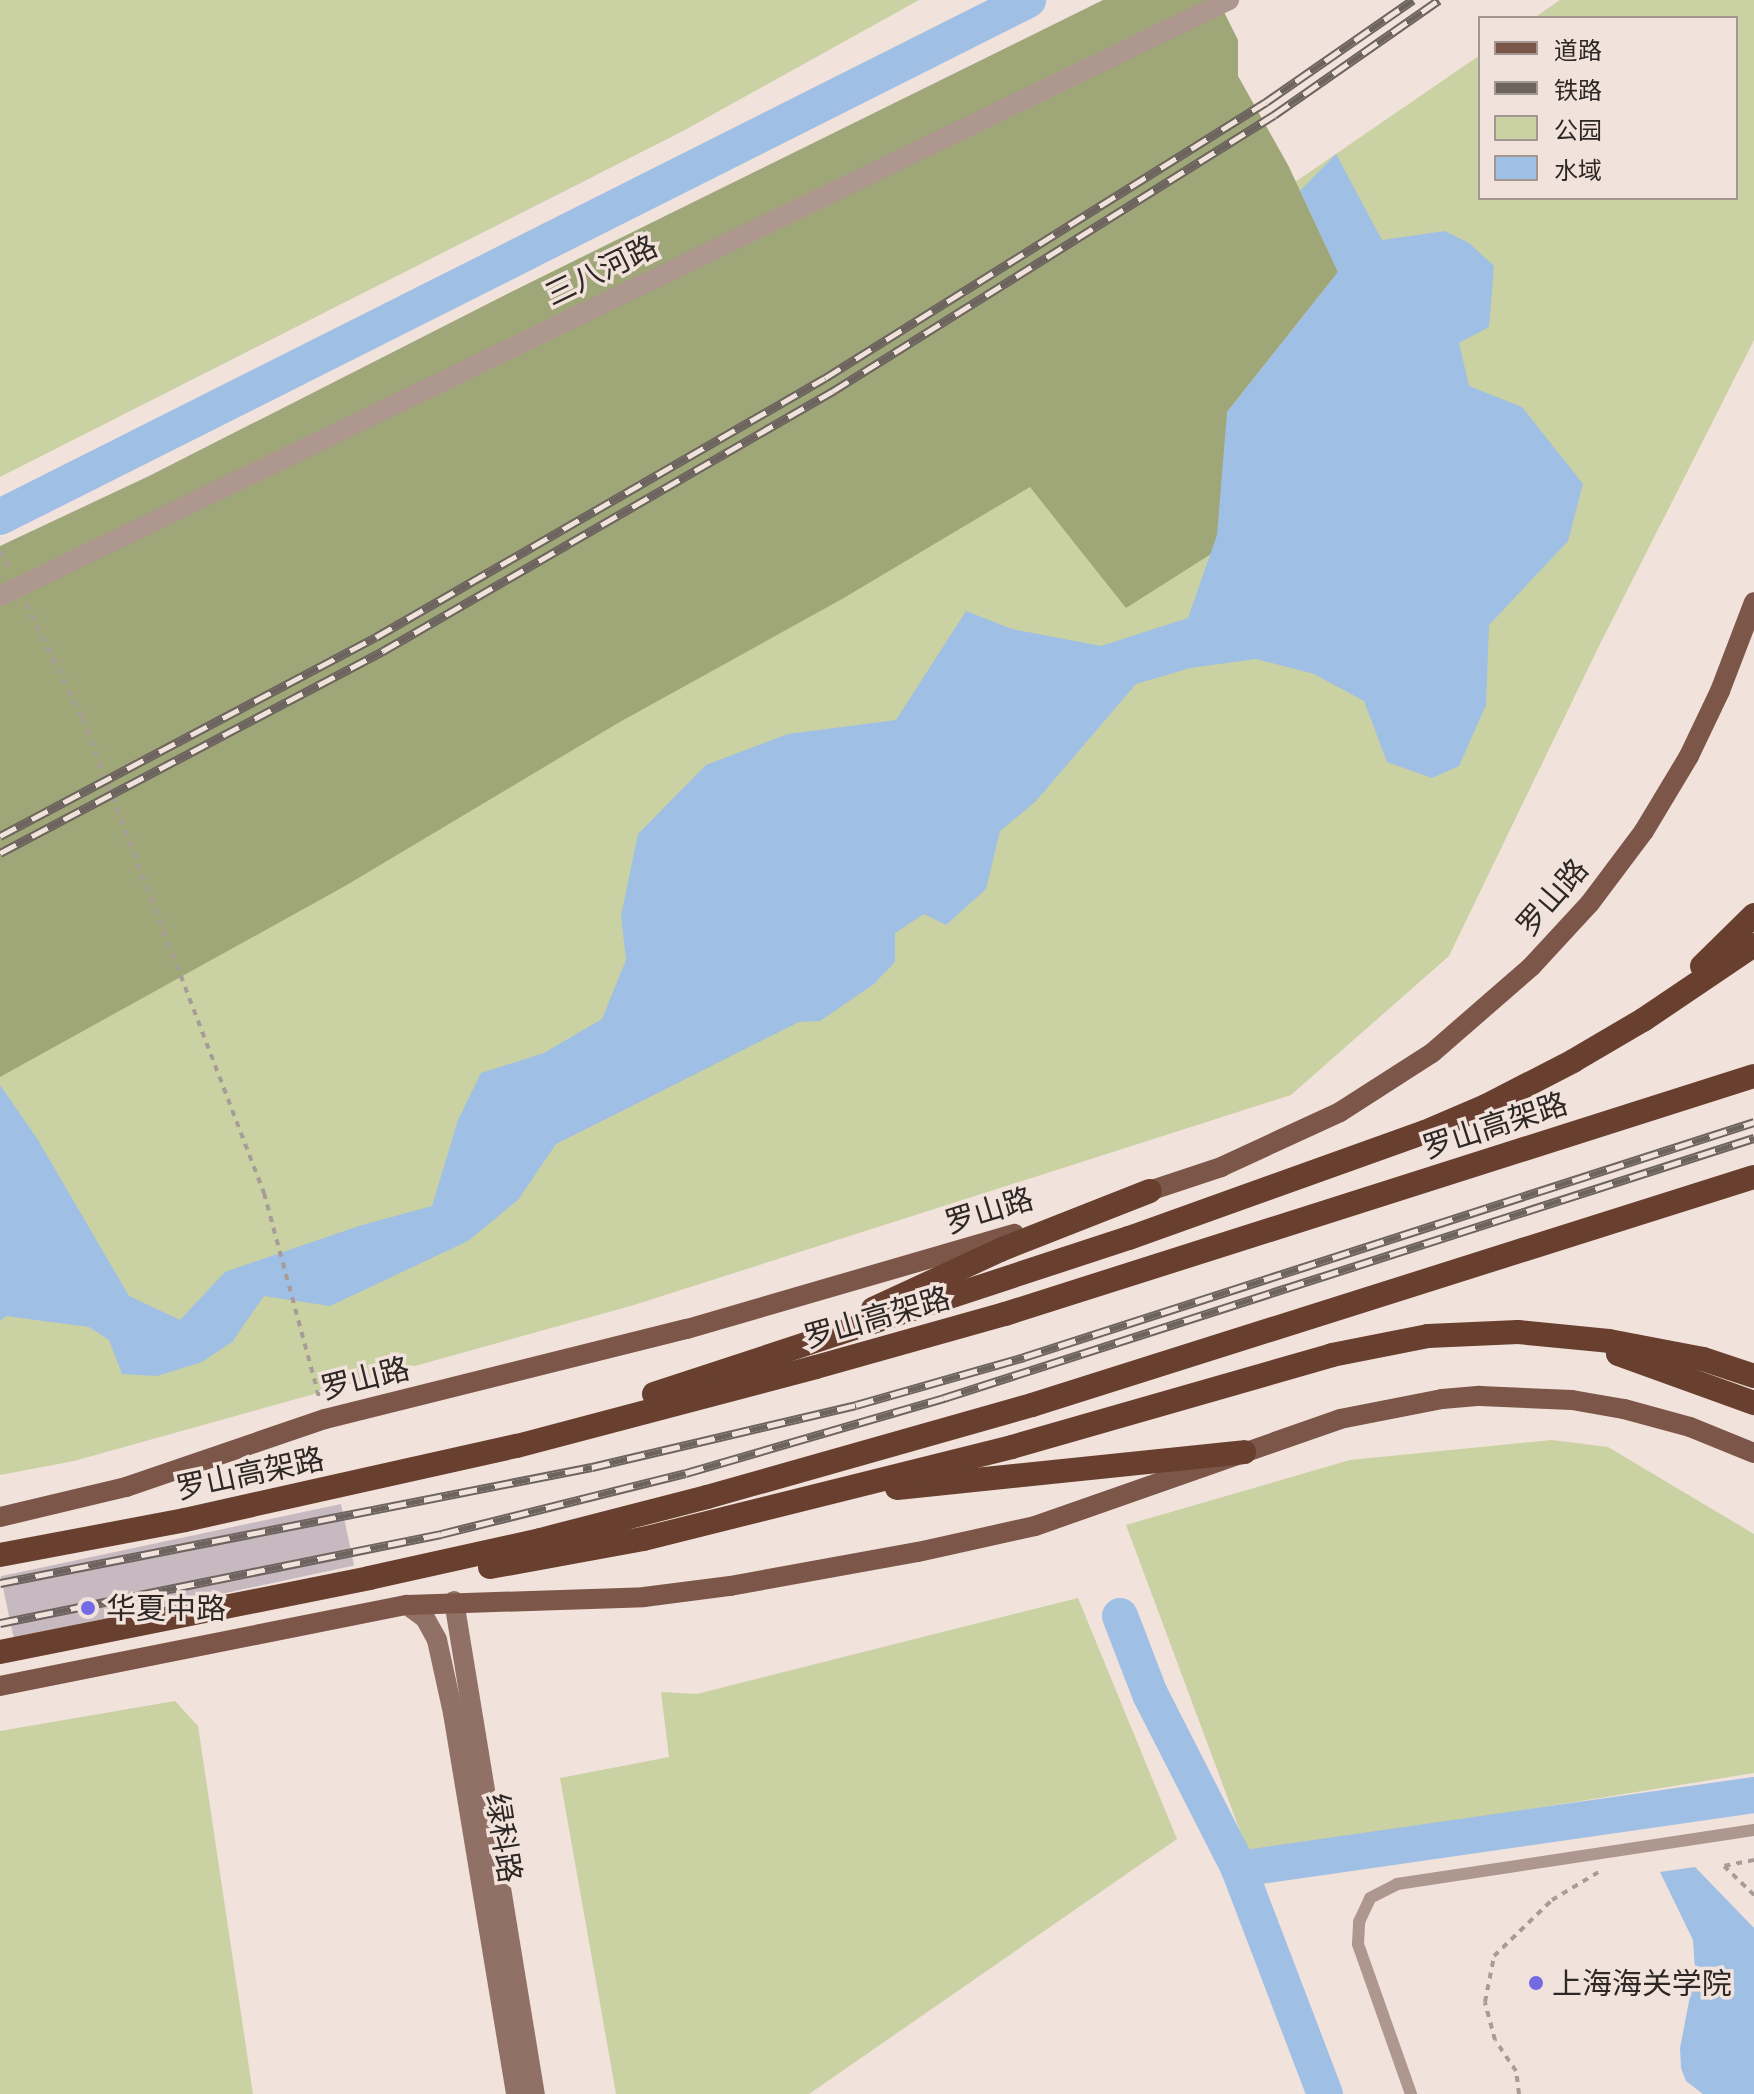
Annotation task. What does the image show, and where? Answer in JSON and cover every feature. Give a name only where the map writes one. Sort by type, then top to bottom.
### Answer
[{"type":"highway","points":[[1573,1061],[1642,1015],[1693,974],[1754,915]]},
{"type":"highway","points":[[185,1520],[676,1389],[1143,1233],[1360,1156],[1486,1106],[1573,1061],[1643,1020],[1754,945]]},
{"type":"highway","name":"罗山高架路","points":[[0,1555],[185,1520],[517,1446],[816,1367],[1005,1314],[1754,1076]]},
{"type":"highway","points":[[202,1614],[540,1540],[722,1493],[1032,1405],[1754,1177]]},
{"type":"highway","points":[[676,1389],[837,1325],[1000,1250],[1150,1191]]},
{"type":"highway","points":[[0,1652],[202,1614],[597,1547],[1012,1447],[1129,1410],[1382,1344],[1476,1332],[1563,1336],[1698,1369],[1754,1376]]},
{"type":"highway","points":[[1698,1369],[1754,1403]]},
{"type":"highway","points":[[760,1509],[862,1492],[1244,1452]]},
{"type":"main road","name":"罗山路","points":[[0,1517],[126,1487],[325,1419],[823,1292],[1150,1191],[1276,1143],[1352,1105],[1432,1053],[1531,967],[1590,903],[1644,831],[1689,756],[1720,691],[1754,602]]},
{"type":"main road","points":[[0,1686],[407,1605],[454,1601],[644,1597],[745,1584],[904,1555],[1035,1526],[1244,1452],[1354,1416],[1396,1406],[1480,1396],[1572,1400],[1624,1409],[1690,1427],[1754,1453]]},
{"type":"street","name":"三八河路","points":[[0,596],[1229,0]]},
{"type":"street","name":"绿科路","points":[[454,1601],[535,2094]]},
{"type":"street","name":"绿科路","points":[[407,1605],[425,1618],[437,1640],[453,1713],[516,2094]]},
{"type":"lane","points":[[1411,2094],[1358,1944],[1359,1922],[1370,1898],[1397,1884],[1754,1830]]},
{"type":"path","points":[[0,551],[11,573]]},
{"type":"path","points":[[25,603],[82,718],[264,1193],[325,1419]]},
{"type":"path","points":[[1519,2094],[1516,2071],[1495,2040],[1485,2002],[1494,1956],[1552,1900],[1630,1849]]},
{"type":"path","points":[[1754,1860],[1724,1866],[1754,1895]]},
{"type":"green space","points":[[0,0],[919,0],[683,131],[0,477]]},
{"type":"green space","points":[[1103,0],[1218,0],[1238,40],[1238,76],[1288,165],[1338,272],[1227,412],[1252,528],[1126,608],[1030,487],[842,599],[618,723],[345,886],[0,1077],[0,546],[149,476],[511,292]]},
{"type":"green space","points":[[1560,0],[1754,0],[1754,340],[1598,648],[1449,956],[1291,1095],[634,1305],[74,1461],[0,1475],[0,951],[1141,288],[1478,56],[1478,200],[1738,200],[1738,16],[1537,16]]},
{"type":"green space","points":[[1552,1440],[1608,1447],[1754,1534],[1754,1773],[1249,1855],[1126,1525],[1350,1460]]},
{"type":"green space","points":[[1078,1598],[1177,1839],[809,2094],[616,2094],[560,1778],[669,1757],[661,1692],[697,1694]]},
{"type":"green space","points":[[175,1701],[198,1726],[253,2094],[0,2094],[0,1731]]},
{"type":"water","points":[[1336,154],[1382,240],[1445,231],[1469,243],[1494,266],[1489,327],[1459,343],[1469,386],[1522,407],[1583,484],[1568,541],[1489,625],[1486,705],[1459,766],[1432,778],[1387,762],[1364,701],[1314,674],[1256,659],[1190,668],[1136,684],[1036,801],[1000,831],[986,889],[946,925],[924,914],[895,933],[895,962],[874,984],[820,1021],[799,1022],[556,1144],[518,1200],[468,1241],[330,1306],[264,1296],[232,1342],[202,1362],[157,1376],[122,1374],[109,1340],[89,1327],[6,1316],[0,1321],[0,1085],[38,1140],[129,1296],[180,1320],[225,1272],[359,1226],[432,1206],[458,1120],[481,1073],[544,1053],[602,1019],[626,960],[621,916],[638,834],[706,765],[788,734],[896,720],[966,611],[1012,629],[1101,646],[1188,618],[1217,535],[1227,412],[1338,272],[1300,191]]},
{"type":"water","points":[[1695,1867],[1754,1928],[1754,2094],[1703,2094],[1686,2081],[1681,2068],[1680,2048],[1695,1970],[1693,1940],[1660,1872]]},
{"type":"building","name":"华夏中路","points":[[341,1504],[354,1566],[14,1638],[1,1576]]},
{"type":"waterway","points":[[0,517],[1028,0]]},
{"type":"waterway","points":[[1120,1616],[1150,1694],[1239,1869],[1325,2094]]},
{"type":"waterway","points":[[1239,1869],[1754,1795]]},
{"type":"railway","points":[[0,836],[376,637],[825,378],[1266,102],[1413,0]]},
{"type":"railway","points":[[0,853],[383,651],[833,391],[1274,115],[1439,0]]},
{"type":"railway","points":[[0,1583],[592,1467],[856,1405],[1024,1357],[1754,1122]]},
{"type":"railway","points":[[0,1623],[441,1534],[686,1473],[944,1398],[1754,1138]]},
{"type":"place","name":"华夏中路","points":[[88,1608]]},
{"type":"place","name":"上海海关学院","points":[[1536,1983]]}]
